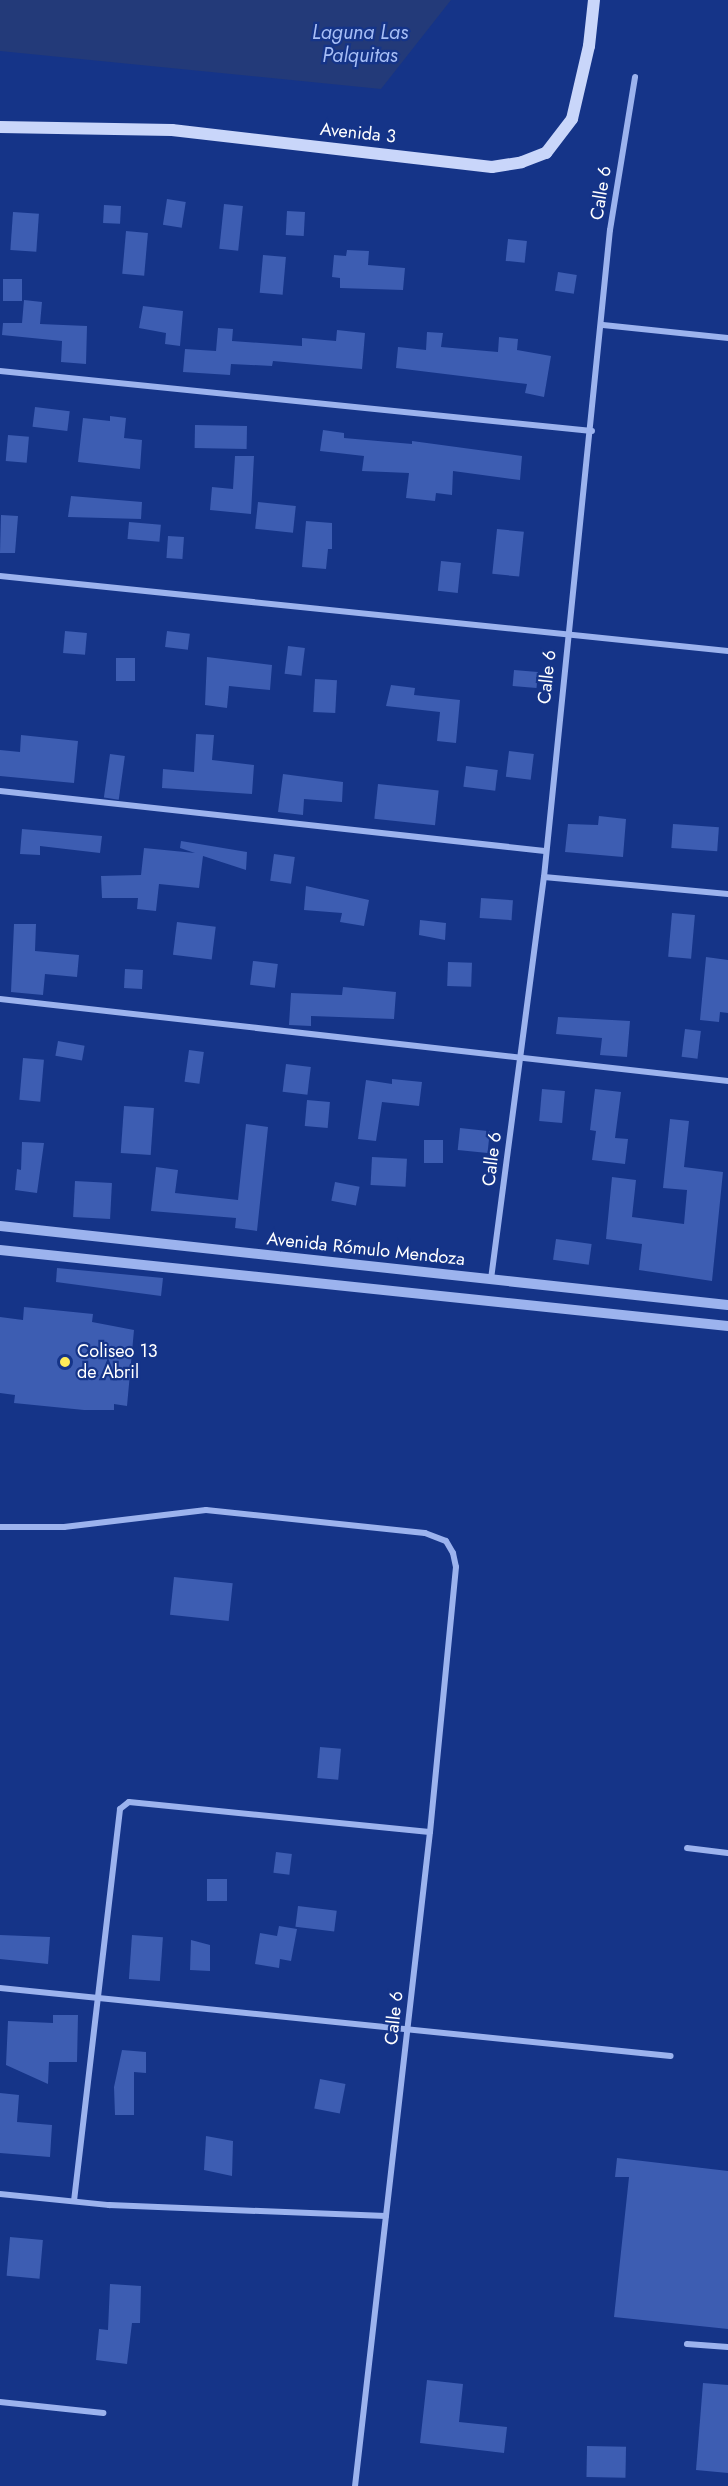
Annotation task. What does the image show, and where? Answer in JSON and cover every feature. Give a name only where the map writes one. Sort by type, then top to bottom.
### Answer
[{"type":"main road","name":"Avenida 3","points":[[0,127],[172,130],[492,167],[522,162],[546,153],[572,119],[589,46],[594,0]]},
{"type":"street","name":"Calle 6","points":[[491,1279],[544,877],[566,635],[603,325],[610,230],[635,77]]},
{"type":"street","points":[[603,325],[728,338]]},
{"type":"street","points":[[0,371],[592,431]]},
{"type":"street","points":[[0,576],[728,651]]},
{"type":"street","points":[[0,791],[545,851]]},
{"type":"street","points":[[544,877],[728,894]]},
{"type":"street","points":[[0,999],[498,1052],[520,1060],[728,1081]]},
{"type":"street","name":"Avenida Rómulo Mendoza","points":[[0,1226],[728,1305]]},
{"type":"street","points":[[0,1250],[728,1326]]},
{"type":"street","name":"Calle 6","points":[[0,1527],[64,1527],[206,1510],[425,1533],[446,1541],[453,1554],[456,1567],[430,1832],[356,2486]]},
{"type":"street","points":[[75,2201],[120,1809],[129,1802],[430,1832]]},
{"type":"street","points":[[687,1848],[728,1853]]},
{"type":"street","points":[[0,1988],[671,2056]]},
{"type":"street","points":[[0,2194],[75,2201],[386,2216]]},
{"type":"street","points":[[687,2344],[728,2347]]},
{"type":"street","points":[[0,2402],[103,2413]]},
{"type":"water","name":"Laguna Las Palquitas","points":[[0,0],[451,0],[381,89],[0,51]]},
{"type":"building","points":[[167,199],[186,202],[182,228],[163,225]]},
{"type":"building","points":[[224,204],[243,206],[238,251],[219,249]]},
{"type":"building","points":[[104,205],[121,206],[120,224],[103,223]]},
{"type":"building","points":[[287,211],[305,212],[304,236],[286,235]]},
{"type":"building","points":[[13,212],[39,214],[36,252],[10,250]]},
{"type":"building","points":[[126,231],[148,233],[144,276],[122,274]]},
{"type":"building","points":[[508,239],[527,241],[525,263],[506,261]]},
{"type":"building","points":[[347,250],[369,251],[368,265],[405,268],[403,290],[340,288],[340,278],[332,277],[334,255],[346,256]]},
{"type":"building","points":[[263,255],[286,257],[283,295],[260,293]]},
{"type":"building","points":[[558,272],[577,275],[574,294],[555,291]]},
{"type":"building","points":[[3,279],[22,279],[22,301],[3,301]]},
{"type":"building","points":[[24,300],[42,302],[40,324],[87,326],[86,364],[61,362],[62,341],[2,335],[3,323],[22,323]]},
{"type":"building","points":[[143,306],[183,311],[180,346],[165,344],[166,333],[139,328]]},
{"type":"building","points":[[218,328],[233,329],[232,341],[302,346],[302,338],[336,341],[337,330],[365,333],[362,369],[273,361],[272,366],[231,364],[230,375],[183,372],[185,349],[216,351]]},
{"type":"building","points":[[427,332],[443,333],[441,347],[498,352],[499,337],[518,339],[517,350],[551,356],[544,397],[525,393],[527,384],[396,368],[398,347],[426,350]]},
{"type":"building","points":[[35,407],[70,411],[67,431],[33,427]]},
{"type":"building","points":[[110,416],[126,418],[124,438],[142,440],[140,469],[78,462],[83,418],[110,421]]},
{"type":"building","points":[[195,425],[247,426],[247,449],[195,448]]},
{"type":"building","points":[[323,430],[344,433],[344,438],[412,444],[412,441],[522,456],[520,480],[453,471],[452,495],[436,493],[435,501],[406,498],[409,473],[362,471],[364,456],[320,451]]},
{"type":"building","points":[[8,435],[29,437],[27,463],[6,461]]},
{"type":"building","points":[[235,456],[254,456],[251,514],[210,510],[212,487],[233,489]]},
{"type":"building","points":[[71,496],[142,502],[141,519],[68,517]]},
{"type":"building","points":[[258,502],[296,506],[293,533],[255,529]]},
{"type":"building","points":[[1,515],[18,516],[15,553],[0,553]]},
{"type":"building","points":[[306,521],[332,523],[332,549],[328,549],[326,569],[302,567]]},
{"type":"building","points":[[129,522],[161,525],[159,542],[128,539]]},
{"type":"building","points":[[497,529],[524,532],[519,577],[492,574]]},
{"type":"building","points":[[168,536],[184,537],[182,559],[166,558]]},
{"type":"building","points":[[441,561],[461,563],[458,593],[438,591]]},
{"type":"building","points":[[65,631],[87,633],[85,655],[63,653]]},
{"type":"building","points":[[167,631],[190,634],[188,650],[165,647]]},
{"type":"building","points":[[288,646],[305,648],[301,676],[285,674]]},
{"type":"building","points":[[207,657],[272,665],[270,690],[229,686],[227,708],[205,705]]},
{"type":"building","points":[[116,658],[135,658],[135,681],[116,681]]},
{"type":"building","points":[[514,670],[538,672],[537,688],[513,686]]},
{"type":"building","points":[[315,679],[337,680],[335,713],[313,712]]},
{"type":"building","points":[[391,685],[415,688],[414,695],[460,700],[456,743],[437,741],[440,712],[386,706]]},
{"type":"building","points":[[196,734],[214,735],[212,760],[254,765],[252,794],[162,788],[163,769],[194,772]]},
{"type":"building","points":[[21,735],[78,741],[74,783],[0,776],[0,750],[20,752]]},
{"type":"building","points":[[509,751],[534,754],[531,780],[506,777]]},
{"type":"building","points":[[110,754],[125,756],[119,800],[104,798]]},
{"type":"building","points":[[466,766],[498,770],[495,791],[463,787]]},
{"type":"building","points":[[283,774],[343,782],[342,802],[304,799],[303,815],[278,812]]},
{"type":"building","points":[[378,784],[439,790],[435,825],[374,819]]},
{"type":"building","points":[[599,816],[626,819],[623,857],[565,852],[568,824],[598,825]]},
{"type":"building","points":[[673,824],[719,827],[717,851],[671,848]]},
{"type":"building","points":[[22,829],[102,836],[100,853],[40,846],[40,855],[20,854]]},
{"type":"building","points":[[181,841],[247,852],[246,870],[203,856],[199,888],[159,884],[156,911],[137,909],[138,898],[102,898],[101,876],[141,875],[144,848],[195,853],[180,848]]},
{"type":"building","points":[[274,854],[295,857],[291,884],[270,881]]},
{"type":"building","points":[[306,886],[369,900],[364,926],[340,922],[342,913],[304,910]]},
{"type":"building","points":[[481,898],[513,900],[512,920],[480,918]]},
{"type":"building","points":[[672,913],[695,915],[691,959],[668,957]]},
{"type":"building","points":[[420,920],[446,923],[445,940],[419,935]]},
{"type":"building","points":[[177,922],[216,927],[212,960],[173,955]]},
{"type":"building","points":[[14,924],[36,924],[35,951],[79,955],[77,977],[45,974],[43,995],[11,992]]},
{"type":"building","points":[[706,957],[728,960],[728,1013],[720,1012],[719,1022],[700,1020]]},
{"type":"building","points":[[253,961],[278,964],[275,988],[250,985]]},
{"type":"building","points":[[448,962],[472,963],[471,987],[447,986]]},
{"type":"building","points":[[125,969],[143,970],[142,989],[124,988]]},
{"type":"building","points":[[343,987],[396,992],[394,1019],[311,1016],[311,1026],[289,1025],[291,993],[342,995]]},
{"type":"building","points":[[558,1017],[630,1021],[627,1057],[600,1055],[602,1038],[556,1034]]},
{"type":"building","points":[[685,1029],[701,1031],[697,1059],[682,1057]]},
{"type":"building","points":[[58,1041],[85,1046],[82,1060],[55,1056]]},
{"type":"building","points":[[189,1050],[204,1052],[199,1084],[185,1082]]},
{"type":"building","points":[[23,1058],[44,1060],[40,1102],[19,1100]]},
{"type":"building","points":[[286,1064],[311,1067],[307,1095],[283,1092]]},
{"type":"building","points":[[392,1079],[422,1082],[419,1106],[382,1102],[376,1141],[358,1139],[366,1080],[392,1084]]},
{"type":"building","points":[[542,1089],[565,1091],[562,1123],[539,1121]]},
{"type":"building","points":[[595,1089],[621,1092],[615,1138],[628,1139],[625,1164],[592,1160],[596,1131],[590,1130]]},
{"type":"building","points":[[307,1100],[330,1102],[328,1128],[305,1126]]},
{"type":"building","points":[[124,1106],[154,1108],[151,1155],[121,1153]]},
{"type":"building","points":[[670,1119],[689,1121],[684,1167],[723,1172],[712,1281],[639,1270],[642,1244],[606,1239],[612,1177],[636,1180],[632,1217],[684,1224],[687,1190],[663,1188]]},
{"type":"building","points":[[246,1124],[268,1127],[257,1231],[235,1228],[236,1218],[151,1211],[156,1167],[178,1170],[175,1193],[238,1200]]},
{"type":"building","points":[[460,1128],[490,1131],[488,1153],[458,1150]]},
{"type":"building","points":[[424,1140],[443,1140],[443,1163],[424,1163]]},
{"type":"building","points":[[22,1142],[44,1143],[37,1193],[15,1190],[17,1169],[21,1170]]},
{"type":"building","points":[[372,1157],[407,1159],[405,1187],[371,1185]]},
{"type":"building","points":[[75,1181],[112,1183],[110,1219],[73,1217]]},
{"type":"building","points":[[335,1182],[360,1187],[356,1205],[331,1201]]},
{"type":"building","points":[[556,1239],[592,1244],[589,1265],[553,1260]]},
{"type":"building","points":[[57,1268],[163,1278],[161,1296],[56,1282]]},
{"type":"building","name":"Coliseo 13 de Abril","points":[[24,1307],[93,1314],[92,1322],[134,1330],[127,1406],[114,1404],[114,1410],[84,1410],[14,1403],[15,1395],[0,1393],[0,1317],[23,1320]]},
{"type":"building","points":[[174,1577],[233,1583],[229,1621],[170,1615]]},
{"type":"building","points":[[320,1747],[341,1749],[338,1780],[317,1778]]},
{"type":"building","points":[[276,1852],[292,1854],[289,1875],[273,1873]]},
{"type":"building","points":[[207,1879],[227,1879],[227,1901],[207,1901]]},
{"type":"building","points":[[298,1906],[337,1911],[334,1932],[295,1927]]},
{"type":"building","points":[[279,1926],[297,1929],[291,1961],[280,1959],[279,1968],[255,1964],[260,1933],[277,1936]]},
{"type":"building","points":[[0,1935],[50,1937],[48,1964],[0,1959]]},
{"type":"building","points":[[132,1935],[163,1937],[160,1981],[129,1979]]},
{"type":"building","points":[[191,1940],[210,1945],[210,1971],[190,1970]]},
{"type":"building","points":[[53,2015],[78,2015],[77,2062],[49,2062],[48,2084],[6,2065],[8,2021],[53,2023]]},
{"type":"building","points":[[122,2050],[146,2052],[146,2073],[134,2072],[134,2115],[115,2115],[114,2087]]},
{"type":"building","points":[[320,2079],[346,2084],[340,2113],[314,2108]]},
{"type":"building","points":[[0,2093],[19,2095],[17,2122],[52,2125],[50,2157],[0,2153]]},
{"type":"building","points":[[206,2136],[233,2141],[232,2176],[204,2170]]},
{"type":"building","points":[[617,2158],[728,2171],[728,2329],[614,2317],[629,2177],[615,2177]]},
{"type":"building","points":[[10,2237],[43,2240],[39,2279],[7,2276]]},
{"type":"building","points":[[110,2284],[141,2286],[140,2323],[132,2323],[127,2364],[96,2360],[99,2329],[108,2330]]},
{"type":"building","points":[[427,2380],[463,2384],[459,2422],[507,2427],[504,2453],[420,2443]]},
{"type":"building","points":[[703,2383],[728,2385],[728,2473],[696,2470]]},
{"type":"building","points":[[587,2446],[626,2447],[625,2478],[586,2477]]},
{"type":"place","name":"Coliseo 13 de Abril","points":[[65,1362]]}]
